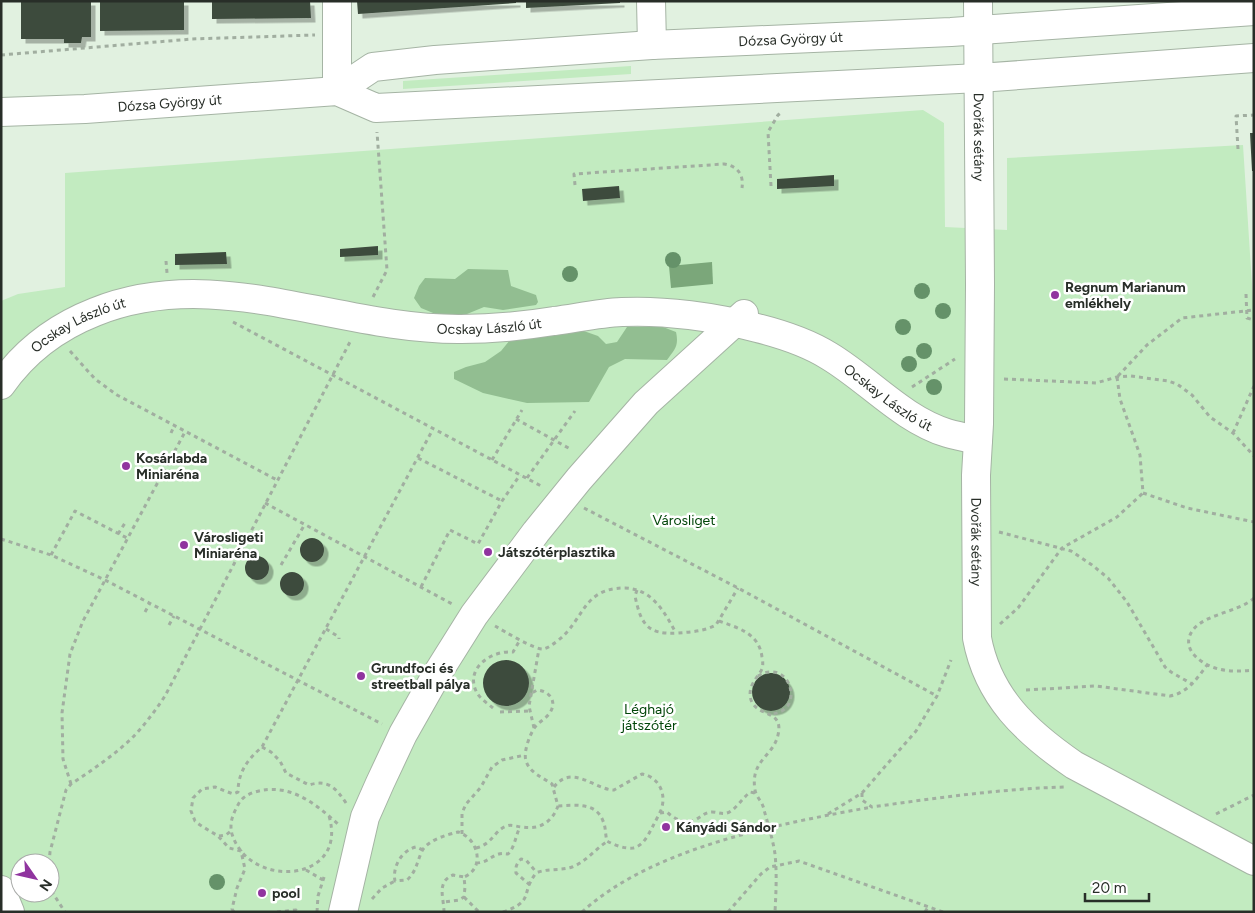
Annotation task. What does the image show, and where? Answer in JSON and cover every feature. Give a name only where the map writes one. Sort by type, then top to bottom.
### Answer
[{"type":"street","points":[[337,1],[337,91]]},
{"type":"street","points":[[651,1],[652,45]]},
{"type":"street","name":"Dvořák sétány","points":[[978,1],[980,284],[976,475],[978,638],[981,656],[987,674],[996,690],[1032,734],[1074,765],[1254,861]]},
{"type":"street","name":"Dózsa György út","points":[[337,91],[373,67],[435,60],[652,45],[978,30],[1254,11]]},
{"type":"street","name":"Dózsa György út","points":[[1,112],[85,109],[337,91],[376,108],[979,78],[1254,58]]},
{"type":"street","name":"Ocskay László út","points":[[1,385],[9,374],[33,350],[58,330],[80,318],[131,300],[169,294],[197,293],[256,298],[362,319],[416,327],[459,329],[509,327],[621,312],[739,318],[826,354],[890,401],[931,426],[948,433],[978,440]]},
{"type":"street","points":[[342,912],[353,822],[437,674],[474,615],[536,532],[646,403],[739,318]]},
{"type":"street","points":[[1,890],[10,912]]},
{"type":"path","points":[[1,55],[192,39],[318,34]]},
{"type":"path","points":[[771,186],[768,132],[778,115],[785,110]]},
{"type":"path","points":[[1238,149],[1236,116],[1254,115]]},
{"type":"path","points":[[50,853],[66,790],[71,784],[132,738],[150,718],[165,696],[258,513],[388,270],[377,127]]},
{"type":"path","points":[[575,186],[574,174],[724,164],[731,165],[740,172],[742,188]]},
{"type":"path","points":[[1246,294],[1247,318],[1254,320]]},
{"type":"path","points":[[1117,377],[1147,345],[1182,318],[1254,310]]},
{"type":"path","points":[[58,330],[74,358],[95,379],[117,395],[277,480]]},
{"type":"path","points":[[890,401],[959,356]]},
{"type":"path","points":[[998,378],[1096,383],[1117,377],[1131,376],[1148,377],[1177,384],[1192,395],[1210,417],[1233,433],[1254,456]]},
{"type":"path","points":[[1117,377],[1120,399],[1140,455],[1144,493]]},
{"type":"path","points":[[1233,433],[1254,386]]},
{"type":"path","points":[[492,460],[522,410]]},
{"type":"path","points":[[527,478],[574,411]]},
{"type":"path","points":[[516,419],[594,462]]},
{"type":"path","points":[[171,433],[174,426]]},
{"type":"path","points":[[238,792],[242,770],[246,763],[262,747],[433,429]]},
{"type":"path","points":[[71,784],[66,773],[62,750],[62,713],[72,645],[127,538],[185,432]]},
{"type":"path","points":[[418,458],[502,501]]},
{"type":"path","points":[[421,587],[450,530],[478,544],[502,501],[520,475]]},
{"type":"path","points":[[1144,493],[1187,508],[1254,522]]},
{"type":"path","points":[[998,626],[1018,608],[1062,548],[1117,517],[1144,493]]},
{"type":"path","points":[[265,503],[539,649],[549,647],[564,636],[588,602],[595,595],[612,588],[637,590],[648,595],[656,601],[676,633]]},
{"type":"path","points":[[51,554],[75,511],[127,538]]},
{"type":"path","points":[[118,534],[125,523]]},
{"type":"path","points":[[281,565],[305,524]]},
{"type":"path","points":[[991,530],[1062,548],[1083,558],[1108,578],[1127,602],[1165,667],[1192,684]]},
{"type":"path","points":[[1,539],[51,554],[105,580],[403,734]]},
{"type":"path","points":[[637,590],[634,596],[646,624],[651,630],[668,634],[711,628],[716,625],[738,588]]},
{"type":"path","points":[[1254,598],[1242,607],[1204,621],[1192,631],[1188,643],[1190,649],[1207,665],[1223,670],[1254,670]]},
{"type":"path","points":[[145,612],[150,603]]},
{"type":"path","points":[[169,625],[174,616]]},
{"type":"path","points":[[719,620],[743,630],[760,645],[763,665],[754,679],[750,695],[752,702],[761,711],[775,718],[778,724],[777,737],[755,772],[755,793],[763,805],[775,852],[775,912]]},
{"type":"path","points":[[326,629],[340,636],[339,639]]},
{"type":"path","points":[[493,708],[476,692],[475,674],[482,662],[489,657],[500,652],[513,652],[520,640]]},
{"type":"path","points":[[534,728],[529,706],[539,649]]},
{"type":"path","points":[[825,816],[862,793],[916,731],[937,696],[951,660]]},
{"type":"path","points":[[1021,690],[1096,686],[1170,696],[1178,694],[1192,684],[1207,665]]},
{"type":"path","points":[[754,679],[767,672],[774,672],[785,677],[791,687],[791,697],[785,708],[779,712],[768,714]]},
{"type":"path","points":[[476,848],[486,845],[506,826],[513,825],[533,829],[542,826],[550,820],[558,806],[552,784],[536,775],[526,762],[525,755],[534,728],[548,715],[553,701],[551,696],[544,691],[537,690],[532,693]]},
{"type":"path","points":[[500,712],[530,711]]},
{"type":"path","points":[[262,747],[272,752],[280,761],[286,773],[310,785],[320,782],[337,790],[351,812],[353,822],[329,816],[308,799],[287,790],[262,790],[248,794],[243,798],[231,820],[234,841],[241,851],[264,867],[292,872],[306,870],[320,861],[328,851],[331,842],[331,822],[329,816]]},
{"type":"path","points":[[462,834],[462,813],[466,804],[481,787],[492,767],[502,760],[525,755]]},
{"type":"path","points":[[554,787],[562,780],[579,778],[586,779],[604,789],[614,790],[619,789],[636,776],[642,774],[649,776],[659,785],[662,793],[662,808],[647,837],[637,846],[624,848],[608,841]]},
{"type":"path","points":[[582,912],[622,883],[666,860],[722,841],[768,829],[872,807],[932,798],[1020,788],[1065,788]]},
{"type":"path","points":[[238,792],[233,794],[221,789],[202,789],[193,798],[191,811],[195,821],[218,836],[229,848],[241,851]]},
{"type":"path","points":[[238,792],[243,798]]},
{"type":"path","points":[[660,813],[666,812],[684,822],[694,820],[706,813],[726,814],[750,792],[755,793]]},
{"type":"path","points":[[862,793],[862,800],[872,807]]},
{"type":"path","points":[[1208,818],[1254,795]]},
{"type":"path","points":[[558,806],[586,806],[593,808],[603,819],[608,841]]},
{"type":"path","points":[[476,863],[485,862],[494,855],[508,854],[514,846],[514,839],[520,827]]},
{"type":"path","points":[[218,836],[226,836],[231,830]]},
{"type":"path","points":[[371,901],[382,888],[395,881],[407,880],[412,876],[423,850],[440,837],[458,832],[476,848],[476,863],[472,871],[464,877],[453,875],[444,882],[442,888],[445,902],[444,912]]},
{"type":"path","points":[[503,912],[520,905],[525,899],[537,873],[566,869],[578,864],[608,841]]},
{"type":"path","points":[[395,881],[396,866],[405,852],[416,847],[423,850]]},
{"type":"path","points":[[234,912],[232,908],[237,888],[245,869],[241,851]]},
{"type":"path","points":[[530,885],[516,873],[518,862],[521,859],[526,860],[537,873]]},
{"type":"path","points":[[728,912],[761,874],[770,867],[799,861],[943,912]]},
{"type":"path","points":[[306,870],[323,880]]},
{"type":"path","points":[[464,877],[464,897]]},
{"type":"path","points":[[445,902],[459,900],[464,897]]},
{"type":"path","points":[[464,897],[479,912]]},
{"type":"path","points":[[925,912],[928,907]]},
{"type":"path","points":[[277,912],[296,910],[299,912]]},
{"type":"green space","points":[[631,66],[631,74],[403,89],[403,81]]},
{"type":"green space","name":"Városliget","points":[[923,110],[944,123],[945,227],[1007,230],[1007,158],[1243,145],[1254,316],[1254,912],[1,912],[1,301],[18,294],[65,287],[65,173]]},
{"type":"shaded area","points":[[712,262],[713,284],[671,288],[669,266]]},
{"type":"shaded area","points":[[468,269],[508,270],[511,286],[536,295],[538,302],[536,305],[503,310],[484,307],[467,314],[438,315],[421,308],[414,298],[425,278],[455,279]]},
{"type":"shaded area","points":[[627,327],[663,327],[676,332],[676,347],[667,360],[625,359],[609,367],[589,402],[527,403],[483,393],[454,379],[454,372],[485,362],[501,351],[510,340],[578,329],[598,336],[606,344],[617,342]]},
{"type":"building","points":[[21,1],[91,1],[91,37],[82,37],[81,43],[64,43],[64,39],[21,39]]},
{"type":"building","points":[[100,1],[184,1],[184,30],[100,31]]},
{"type":"building","points":[[212,1],[310,1],[311,18],[212,19]]},
{"type":"building","points":[[357,1],[516,1],[516,3],[358,14]]},
{"type":"building","points":[[526,1],[620,1],[620,3],[526,8]]},
{"type":"building","points":[[1250,133],[1254,133],[1254,171],[1252,171]]},
{"type":"building","points":[[834,175],[834,186],[777,189],[777,179]]},
{"type":"building","points":[[619,186],[620,198],[583,201],[582,189]]},
{"type":"building","points":[[378,246],[378,255],[340,257],[340,249]]},
{"type":"building","points":[[226,252],[227,264],[175,265],[175,254]]},
{"type":"building","points":[[312,538],[321,541],[324,550],[321,559],[312,562],[303,559],[300,550],[303,541]]},
{"type":"building","points":[[257,556],[266,559],[269,568],[266,577],[257,580],[248,577],[245,568],[248,559]]},
{"type":"building","points":[[292,572],[301,575],[304,584],[301,593],[292,596],[283,593],[280,584],[283,575]]},
{"type":"building","points":[[506,660],[519,664],[525,670],[529,683],[525,696],[519,702],[506,706],[493,702],[487,696],[483,683],[487,670],[493,664]]},
{"type":"building","points":[[771,673],[784,679],[790,692],[784,705],[771,711],[758,705],[752,692],[758,679]]},
{"type":"place","name":"Regnum Marianum emlékhely","points":[[1055,295]]},
{"type":"place","name":"Kosárlabda Miniaréna","points":[[126,466]]},
{"type":"place","name":"Városligeti Miniaréna","points":[[184,545]]},
{"type":"place","name":"Játszótérplasztika","points":[[488,552]]},
{"type":"place","name":"Grundfoci és streetball pálya","points":[[361,676]]},
{"type":"place","name":"Kányádi Sándor","points":[[666,827]]},
{"type":"place","name":"pool","points":[[262,893]]},
{"type":"park label","name":"Léghajó játszótér","points":[[649,718]]}]
